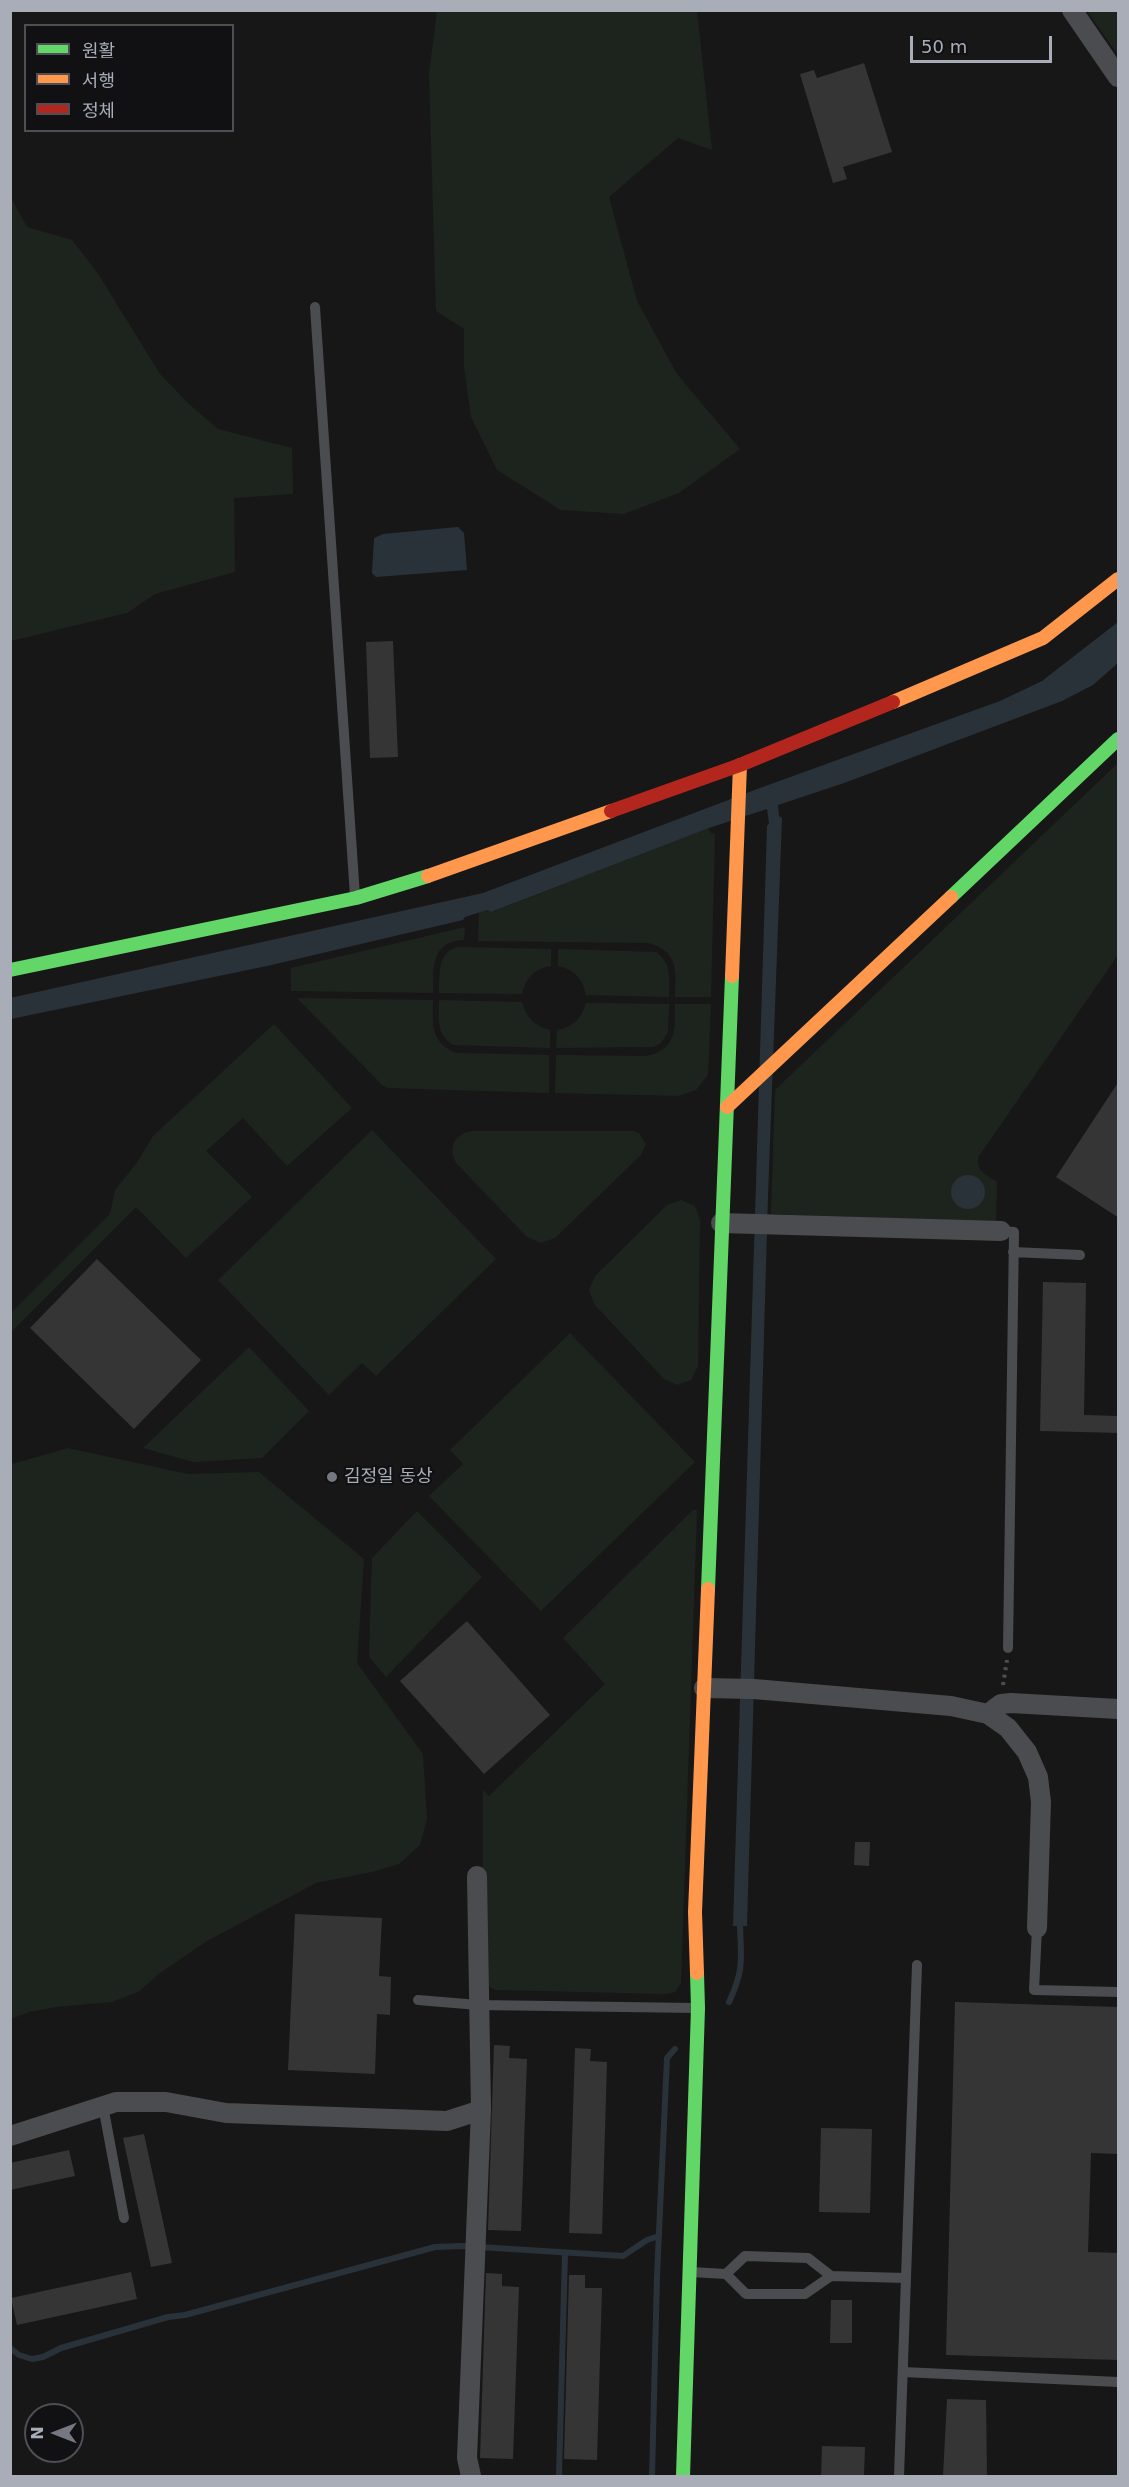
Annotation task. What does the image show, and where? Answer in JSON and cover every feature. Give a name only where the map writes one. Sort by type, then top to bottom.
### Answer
[{"type":"street","points":[[1072,10],[1119,77]]},
{"type":"street","points":[[10,970],[356,898],[445,871],[740,765],[1043,638],[1119,579]]},
{"type":"street","points":[[727,1107],[1119,739]]},
{"type":"street","points":[[683,2476],[698,2008],[695,1912],[740,765]]},
{"type":"street","points":[[722,1223],[1001,1231]]},
{"type":"street","points":[[704,1688],[745,1689],[994,1709],[1119,1708]]},
{"type":"street","points":[[994,1709],[1027,1752],[1038,1777],[1041,1802],[1037,1928]]},
{"type":"street","points":[[471,2476],[467,2458],[481,2110],[477,1876]]},
{"type":"street","points":[[10,2136],[116,2102],[166,2102],[226,2113],[447,2121],[481,2110]]},
{"type":"lane","points":[[315,307],[356,898]]},
{"type":"lane","points":[[1001,1231],[1014,1232],[1008,1648]]},
{"type":"lane","points":[[1013,1252],[1080,1255]]},
{"type":"lane","points":[[1037,1928],[1034,1990],[1119,1992]]},
{"type":"lane","points":[[899,2476],[917,1965]]},
{"type":"lane","points":[[418,2000],[478,2006],[698,2008]]},
{"type":"lane","points":[[103,2106],[124,2218]]},
{"type":"lane","points":[[726,2274],[745,2256],[808,2258],[831,2276]]},
{"type":"lane","points":[[690,2272],[726,2274],[746,2294],[805,2294],[831,2276],[906,2278]]},
{"type":"lane","points":[[903,2372],[1119,2382]]},
{"type":"path","points":[[994,1709],[1008,1648]]},
{"type":"shaded area","points":[[437,11],[697,11],[712,150],[678,138],[609,197],[637,301],[677,374],[740,449],[679,493],[624,514],[561,510],[497,470],[471,417],[464,367],[464,329],[436,311],[429,74]]},
{"type":"shaded area","points":[[1087,11],[1118,11],[1118,55]]},
{"type":"shaded area","points":[[10,196],[27,227],[72,240],[97,272],[160,374],[188,403],[218,429],[292,448],[293,494],[234,498],[235,572],[155,594],[127,613],[11,641]]},
{"type":"shaded area","points":[[458,527],[464,533],[467,570],[376,577],[372,573],[374,538],[383,534]]},
{"type":"shaded area","points":[[1118,622],[1118,663],[1093,685],[1062,701],[847,782],[778,805],[779,816],[782,818],[768,1196],[747,1926],[733,1926],[767,826],[769,823],[767,809],[709,828],[491,912],[487,910],[465,917],[463,920],[267,966],[11,1019],[10,998],[483,893],[760,788],[1000,701],[1042,681]]},
{"type":"shaded area","points":[[1118,763],[1118,955],[979,1156],[980,1169],[997,1182],[996,1222],[771,1214],[775,1090]]},
{"type":"shaded area","points":[[708,828],[711,833],[715,834],[711,997],[675,997],[674,963],[665,951],[648,943],[478,941],[479,912],[487,910],[492,912]]},
{"type":"shaded area","points":[[465,927],[464,940],[445,945],[436,957],[433,993],[291,991],[291,968]]},
{"type":"shaded area","points":[[459,947],[551,949],[551,966],[540,969],[532,975],[522,994],[439,993],[443,959],[446,953]]},
{"type":"shaded area","points":[[558,949],[656,952],[667,966],[669,997],[586,995],[583,984],[577,976],[558,966]]},
{"type":"shaded area","points":[[297,998],[433,1000],[433,1025],[437,1038],[448,1049],[456,1053],[549,1055],[549,1093],[388,1088],[382,1085]]},
{"type":"shaded area","points":[[439,1000],[522,1002],[532,1020],[539,1026],[550,1030],[550,1048],[453,1045],[441,1031]]},
{"type":"shaded area","points":[[586,1003],[669,1004],[668,1032],[661,1043],[654,1047],[556,1048],[557,1030],[576,1021]]},
{"type":"shaded area","points":[[675,1004],[711,1004],[708,1075],[696,1090],[678,1096],[555,1093],[556,1055],[647,1056],[657,1053],[664,1049],[672,1037]]},
{"type":"shaded area","points":[[274,1024],[352,1108],[287,1166],[243,1118],[206,1151],[252,1197],[186,1258],[136,1207],[11,1332],[11,1313],[110,1214],[115,1190],[136,1164],[153,1136]]},
{"type":"shaded area","points":[[372,1130],[496,1259],[376,1376],[362,1363],[329,1395],[218,1280]]},
{"type":"shaded area","points":[[472,1131],[633,1131],[639,1133],[646,1144],[641,1155],[555,1238],[541,1243],[527,1237],[457,1164],[453,1153],[454,1143],[461,1135]]},
{"type":"shaded area","points":[[968,1175],[980,1180],[985,1192],[980,1204],[968,1209],[956,1204],[951,1192],[956,1180]]},
{"type":"shaded area","points":[[681,1200],[695,1206],[700,1220],[698,1366],[691,1380],[677,1385],[664,1379],[594,1304],[589,1290],[595,1276],[667,1205]]},
{"type":"shaded area","points":[[570,1333],[695,1462],[541,1611],[429,1496],[463,1464],[450,1450]]},
{"type":"shaded area","points":[[249,1347],[309,1411],[262,1458],[193,1462],[143,1448]]},
{"type":"shaded area","points":[[68,1448],[188,1474],[259,1472],[364,1559],[357,1663],[423,1754],[427,1819],[420,1845],[399,1864],[316,1883],[207,1941],[160,1973],[138,1992],[112,2002],[56,2007],[29,2012],[11,2019],[12,1464]]},
{"type":"shaded area","points":[[693,1510],[697,1510],[681,1983],[675,1992],[667,1994],[496,1990],[487,1986],[483,1975],[483,1790],[489,1796],[605,1684],[563,1638]]},
{"type":"shaded area","points":[[417,1511],[482,1577],[386,1677],[369,1657],[372,1558]]},
{"type":"building","points":[[864,63],[892,152],[843,167],[847,179],[833,183],[800,74],[814,70],[817,78]]},
{"type":"building","points":[[393,641],[398,757],[370,758],[366,642]]},
{"type":"building","points":[[1119,1081],[1119,1218],[1056,1177]]},
{"type":"building","points":[[97,1259],[201,1360],[134,1429],[30,1328]]},
{"type":"building","points":[[1043,1282],[1086,1283],[1084,1415],[1119,1416],[1119,1433],[1040,1431]]},
{"type":"building","points":[[467,1621],[550,1715],[484,1774],[400,1681]]},
{"type":"building","points":[[855,1842],[870,1842],[869,1866],[854,1865]]},
{"type":"building","points":[[295,1914],[382,1918],[379,1976],[391,1977],[390,2015],[377,2014],[375,2074],[288,2070]]},
{"type":"building","points":[[955,2002],[1119,2007],[1119,2154],[1091,2153],[1088,2252],[1119,2253],[1119,2360],[946,2355]]},
{"type":"building","points":[[494,2045],[510,2046],[509,2058],[527,2059],[521,2231],[488,2230]]},
{"type":"building","points":[[575,2048],[591,2049],[590,2061],[607,2062],[602,2234],[569,2233]]},
{"type":"building","points":[[821,2128],[872,2129],[870,2213],[819,2212]]},
{"type":"building","points":[[144,2134],[172,2263],[151,2267],[123,2138]]},
{"type":"building","points":[[69,2150],[75,2176],[10,2190],[10,2163]]},
{"type":"building","points":[[131,2272],[137,2299],[17,2325],[11,2298]]},
{"type":"building","points":[[486,2273],[502,2274],[502,2286],[519,2287],[513,2459],[480,2458]]},
{"type":"building","points":[[569,2275],[585,2275],[585,2288],[602,2288],[597,2460],[564,2459]]},
{"type":"building","points":[[831,2300],[852,2300],[852,2343],[830,2343]]},
{"type":"building","points":[[947,2399],[986,2400],[987,2476],[943,2476]]},
{"type":"building","points":[[822,2446],[865,2447],[864,2476],[821,2476]]},
{"type":"waterway","points":[[729,2002],[740,1970],[740,1919]]},
{"type":"waterway","points":[[652,2476],[657,2276],[667,2058],[675,2049]]},
{"type":"waterway","points":[[10,2348],[19,2355],[32,2359],[43,2357],[61,2348],[168,2317],[185,2315],[435,2247],[463,2246],[623,2256],[647,2240],[659,2236]]},
{"type":"waterway","points":[[559,2476],[565,2253]]},
{"type":"traffic: fast","points":[[951,897],[1118,739]]},
{"type":"traffic: fast","points":[[10,970],[356,898],[428,876]]},
{"type":"traffic: fast","points":[[708,1589],[732,976]]},
{"type":"traffic: fast","points":[[683,2476],[698,2008],[697,1973]]},
{"type":"traffic: slow","points":[[893,702],[1043,638],[1118,579]]},
{"type":"traffic: slow","points":[[732,976],[740,765]]},
{"type":"traffic: slow","points":[[428,876],[611,811]]},
{"type":"traffic: slow","points":[[727,1107],[951,897]]},
{"type":"traffic: slow","points":[[697,1973],[695,1912],[708,1589]]},
{"type":"traffic: jam","points":[[611,811],[740,765],[893,702]]},
{"type":"place","name":"김정일 동상","points":[[332,1477]]}]
